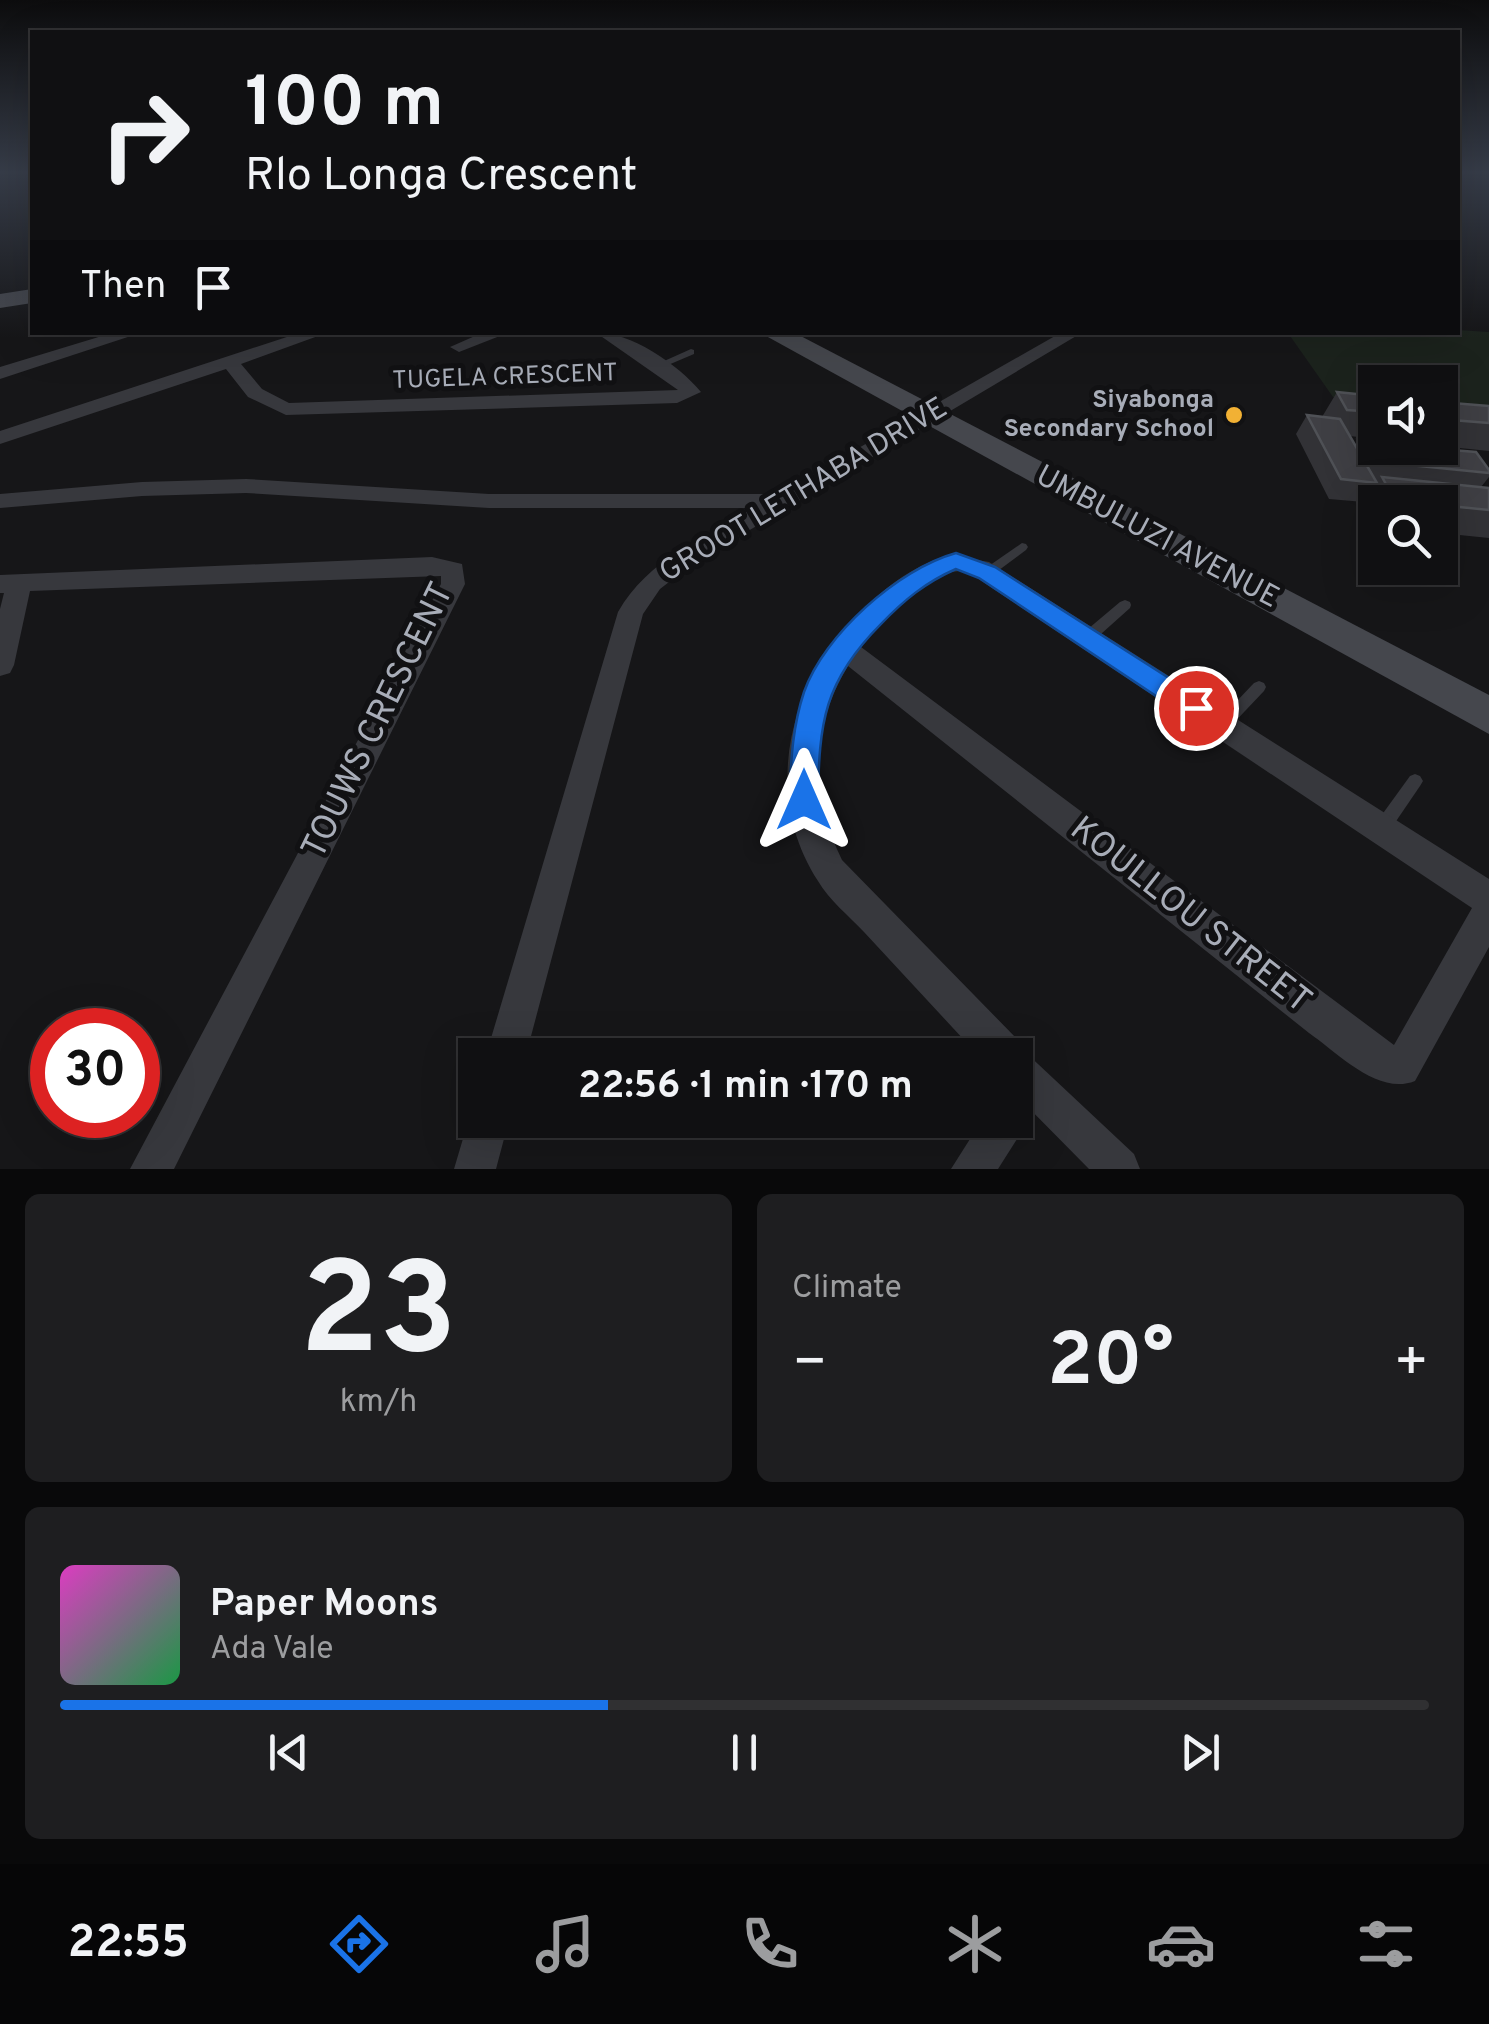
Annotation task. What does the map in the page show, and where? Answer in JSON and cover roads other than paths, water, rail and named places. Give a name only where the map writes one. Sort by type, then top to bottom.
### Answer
[{"type":"street","points":[[0,302],[30,296]]},
{"type":"street","points":[[1,369],[121,335]]},
{"type":"street","points":[[0,438],[312,335]]},
{"type":"street","points":[[459,347],[493,335]]},
{"type":"street","name":"TUGELA CRESCENT","points":[[230,362],[268,402],[306,410],[677,397],[692,392],[608,335]]},
{"type":"street","name":"UMBULUZI AVENUE","points":[[778,335],[1489,716]]},
{"type":"street","name":"GROOT LETHABA DRIVE","points":[[511,1038],[632,612],[652,582],[782,501],[1070,335]]},
{"type":"street","points":[[0,501],[142,489],[246,486],[489,502],[676,498],[782,501]]},
{"type":"street","points":[[988,1038],[852,896],[813,844],[804,800],[806,734],[818,689],[842,647],[896,595],[943,564],[966,562],[987,572],[1489,900]]},
{"type":"street","name":"TOUWS CRESCENT","points":[[9,583],[432,565],[453,570],[454,584],[151,1169]]},
{"type":"street","points":[[0,665],[9,583]]},
{"type":"street","name":"KOULLOU STREET","points":[[842,647],[1389,1065],[1401,1067],[1407,1061],[1489,912]]},
{"type":"street","points":[[1033,1097],[1120,1169]]},
{"type":"street","points":[[475,1169],[483,1138]]},
{"type":"street","points":[[972,1169],[995,1138]]},
{"type":"lane","points":[[658,366],[691,352]]},
{"type":"lane","points":[[987,572],[1022,546]]},
{"type":"lane","points":[[1087,638],[1125,605]]},
{"type":"lane","points":[[1222,726],[1260,687]]},
{"type":"lane","points":[[1381,829],[1415,780]]},
{"type":"place","name":"Siyabonga Secondary School","points":[[1234,415]]}]
